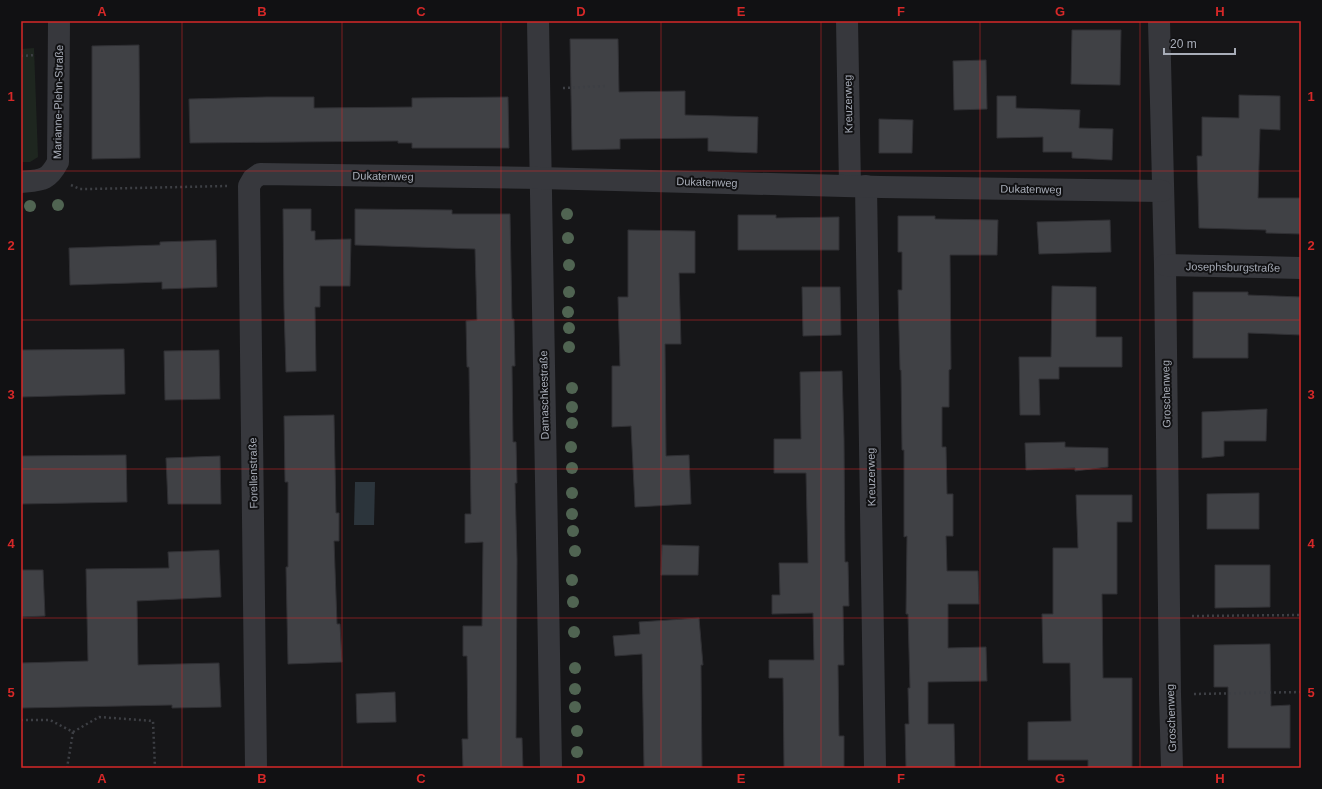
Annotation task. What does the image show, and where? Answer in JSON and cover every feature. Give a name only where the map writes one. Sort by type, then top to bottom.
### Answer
[{"type":"street","name":"Marianne-Plehn-Straße","points":[[21,182],[42,180],[51,174],[58,162],[59,21]]},
{"type":"street","name":"Damaschkestraße","points":[[538,21],[551,768]]},
{"type":"street","name":"Kreuzerweg","points":[[847,21],[858,186],[875,768]]},
{"type":"street","name":"Groschenweg","points":[[1159,21],[1165,265],[1172,768]]},
{"type":"street","name":"Dukatenweg","points":[[251,182],[260,174],[540,178],[858,186],[1162,191]]},
{"type":"street","name":"Forellenstraße","points":[[251,182],[256,768]]},
{"type":"street","name":"Josephsburgstraße","points":[[1165,265],[1301,268]]},
{"type":"path","points":[[539,88],[606,86]]},
{"type":"path","points":[[51,174],[80,189],[251,182]]},
{"type":"path","points":[[1169,616],[1301,615]]},
{"type":"path","points":[[1170,694],[1301,692]]},
{"type":"path","points":[[73,732],[99,717],[153,720],[155,768]]},
{"type":"path","points":[[21,720],[50,720],[73,732]]},
{"type":"path","points":[[67,768],[73,732]]},
{"type":"shaded area","points":[[34,48],[38,157],[30,162],[21,162],[21,49]]},
{"type":"shaded area","points":[[355,482],[375,482],[374,525],[354,525]]},
{"type":"building","points":[[1072,30],[1121,30],[1120,85],[1071,84]]},
{"type":"building","points":[[570,39],[618,39],[619,92],[685,91],[685,115],[758,117],[757,153],[708,151],[708,138],[620,139],[620,149],[572,150]]},
{"type":"building","points":[[139,45],[140,158],[92,159],[92,46]]},
{"type":"building","points":[[986,60],[987,109],[954,110],[953,61]]},
{"type":"building","points":[[1239,95],[1280,96],[1280,130],[1260,129],[1258,198],[1301,198],[1301,234],[1266,233],[1266,230],[1199,228],[1197,156],[1202,156],[1202,117],[1239,118]]},
{"type":"building","points":[[997,96],[1016,96],[1016,108],[1080,110],[1079,128],[1113,129],[1112,160],[1072,158],[1072,152],[1043,152],[1043,137],[997,138]]},
{"type":"building","points":[[314,97],[314,108],[412,107],[412,98],[508,97],[509,148],[412,148],[412,143],[398,143],[398,141],[190,143],[189,99]]},
{"type":"building","points":[[879,119],[913,120],[912,153],[879,153]]},
{"type":"building","points":[[283,209],[311,209],[311,231],[315,231],[315,240],[351,239],[350,286],[320,286],[320,307],[315,307],[316,371],[286,372]]},
{"type":"building","points":[[355,209],[452,210],[452,214],[510,214],[512,319],[514,319],[515,366],[512,366],[513,442],[516,442],[517,483],[515,483],[517,559],[516,738],[522,738],[523,768],[463,768],[462,739],[468,739],[467,656],[463,656],[463,626],[482,626],[483,542],[465,543],[465,514],[471,514],[469,367],[467,367],[466,321],[477,320],[475,249],[355,245]]},
{"type":"building","points":[[738,215],[776,215],[776,218],[839,217],[839,250],[738,250]]},
{"type":"building","points":[[898,216],[935,216],[935,219],[998,220],[997,255],[950,255],[951,369],[949,370],[949,407],[942,407],[942,447],[946,447],[947,494],[953,494],[953,536],[946,536],[947,571],[978,571],[979,604],[948,604],[948,648],[986,647],[987,681],[928,682],[928,724],[954,724],[955,768],[906,768],[905,724],[909,724],[908,688],[910,688],[908,614],[906,614],[907,536],[904,537],[904,450],[902,450],[898,290],[902,290],[902,252],[898,252]]},
{"type":"building","points":[[1110,220],[1111,252],[1039,254],[1037,222]]},
{"type":"building","points":[[628,230],[695,231],[695,273],[679,273],[681,344],[665,344],[666,456],[689,455],[691,504],[635,507],[631,426],[612,427],[612,366],[620,366],[618,297],[628,297]]},
{"type":"building","points":[[216,240],[217,287],[162,289],[162,282],[70,285],[69,248],[160,245],[160,242]]},
{"type":"building","points":[[1052,286],[1096,287],[1096,337],[1122,337],[1122,367],[1059,367],[1059,379],[1039,379],[1040,415],[1020,415],[1019,357],[1051,357]]},
{"type":"building","points":[[802,287],[840,287],[841,335],[803,336]]},
{"type":"building","points":[[1193,292],[1248,292],[1248,295],[1301,297],[1301,335],[1248,333],[1248,358],[1193,358]]},
{"type":"building","points":[[124,349],[125,394],[21,397],[21,350]]},
{"type":"building","points":[[219,350],[220,399],[165,400],[164,351]]},
{"type":"building","points":[[842,371],[845,562],[848,562],[849,606],[843,606],[844,665],[838,665],[839,736],[844,736],[844,768],[784,768],[783,678],[769,678],[769,660],[814,660],[813,613],[772,614],[772,595],[780,595],[779,563],[808,563],[806,473],[774,473],[774,439],[801,439],[800,372]]},
{"type":"building","points":[[1267,409],[1266,441],[1224,441],[1224,456],[1202,458],[1202,412]]},
{"type":"building","points":[[334,415],[336,513],[339,513],[339,541],[334,541],[337,624],[340,624],[342,662],[288,664],[286,567],[288,567],[288,482],[285,482],[284,416]]},
{"type":"building","points":[[1065,442],[1065,447],[1108,448],[1108,467],[1075,471],[1075,468],[1026,470],[1025,443]]},
{"type":"building","points":[[126,455],[127,502],[21,504],[21,456]]},
{"type":"building","points":[[220,456],[221,504],[168,504],[166,458]]},
{"type":"building","points":[[1259,493],[1259,529],[1207,529],[1207,494]]},
{"type":"building","points":[[1076,495],[1132,495],[1132,522],[1117,522],[1117,594],[1102,594],[1103,678],[1132,678],[1132,768],[1088,768],[1088,760],[1028,760],[1028,722],[1071,721],[1070,663],[1043,663],[1042,614],[1053,614],[1053,548],[1078,548]]},
{"type":"building","points":[[662,545],[699,546],[698,575],[661,575]]},
{"type":"building","points":[[219,550],[221,597],[137,601],[138,665],[219,663],[221,707],[172,708],[172,705],[21,708],[21,663],[88,661],[86,569],[169,568],[168,552]]},
{"type":"building","points":[[1215,565],[1270,565],[1270,607],[1215,608]]},
{"type":"building","points":[[21,570],[43,570],[45,616],[21,617]]},
{"type":"building","points":[[699,618],[703,665],[701,665],[702,768],[644,768],[642,654],[615,656],[613,636],[640,634],[639,622]]},
{"type":"building","points":[[1270,644],[1271,706],[1290,705],[1290,748],[1228,748],[1228,687],[1214,687],[1214,645]]},
{"type":"building","points":[[395,692],[396,722],[357,723],[356,694]]}]
